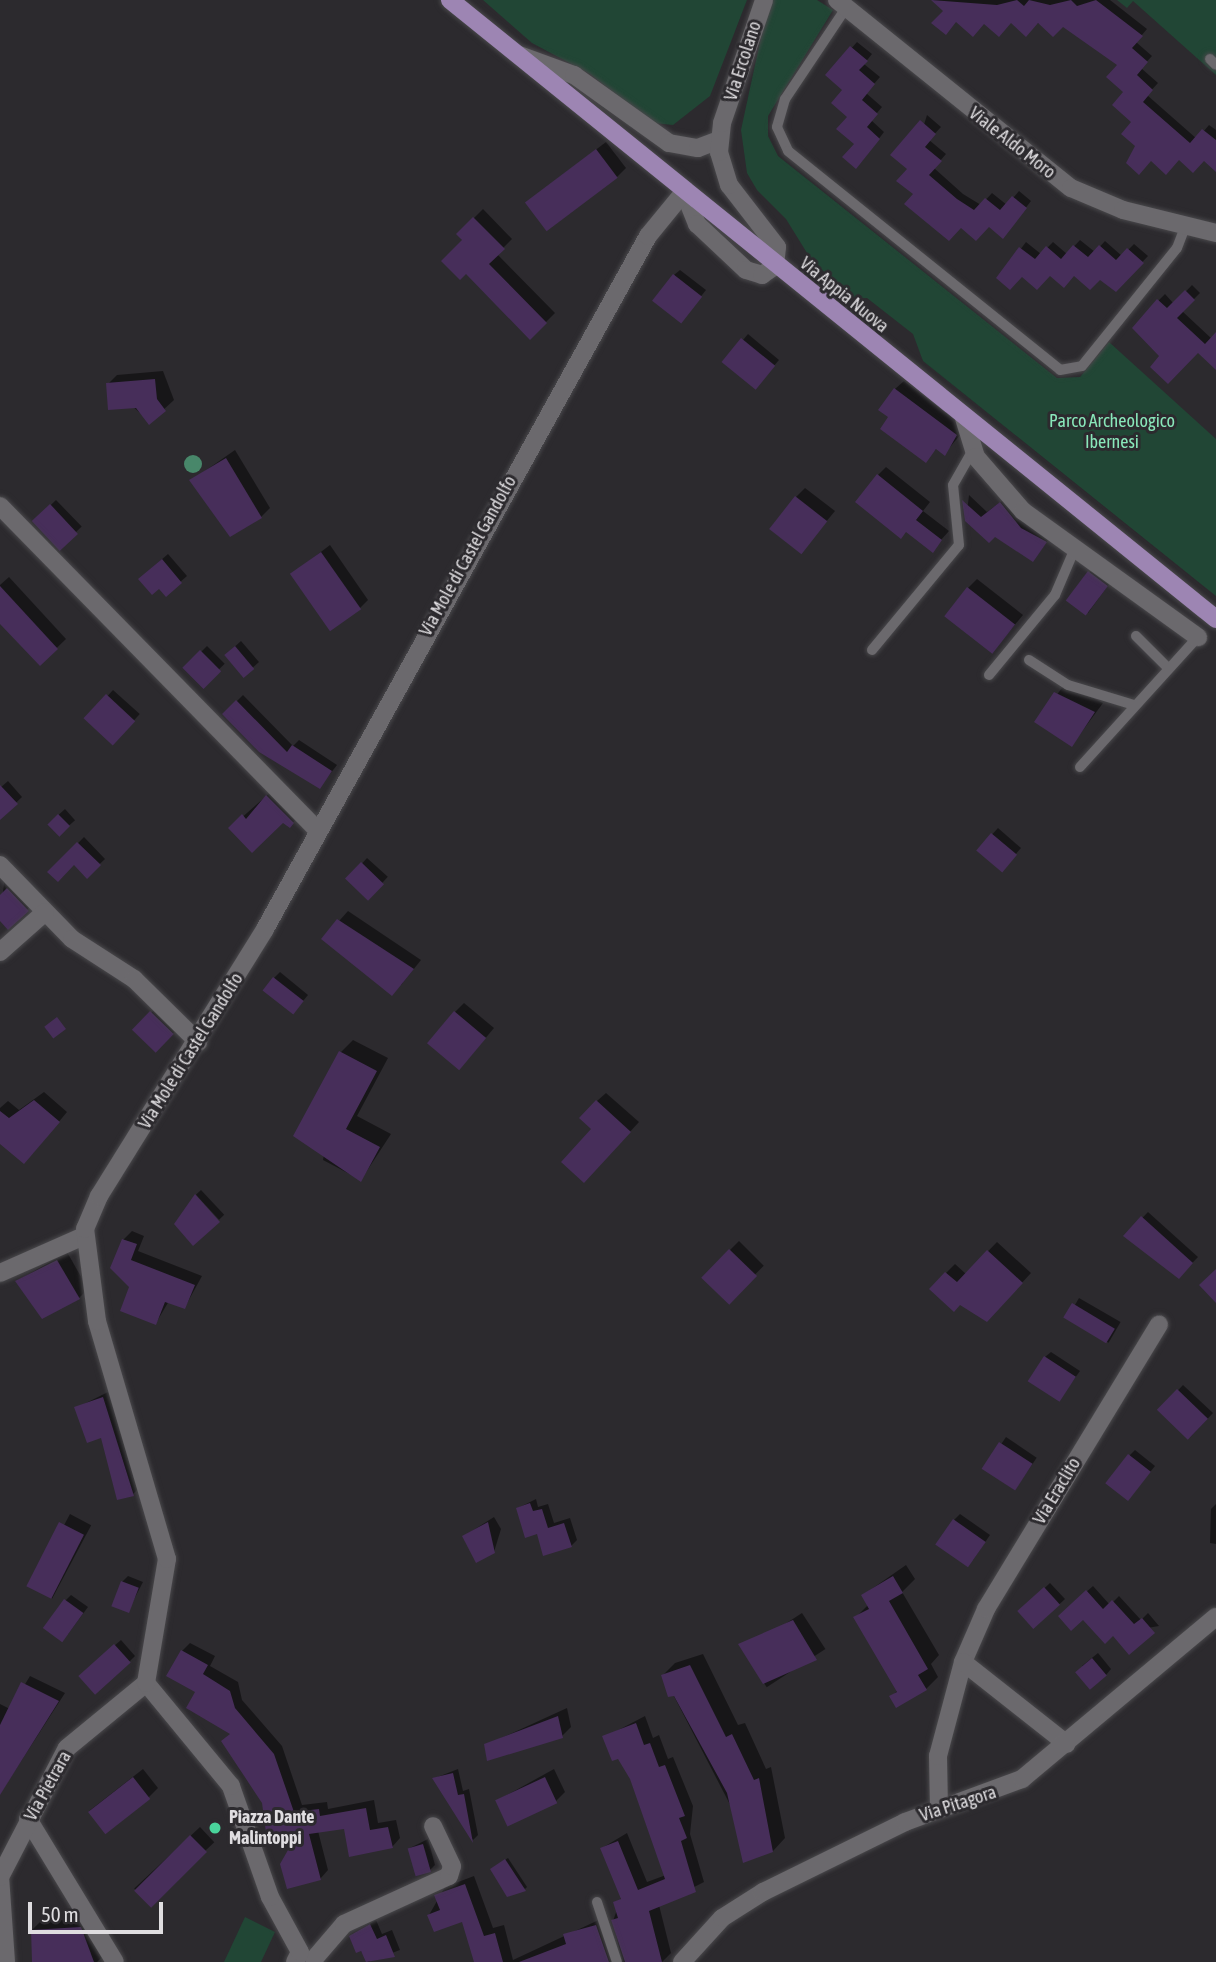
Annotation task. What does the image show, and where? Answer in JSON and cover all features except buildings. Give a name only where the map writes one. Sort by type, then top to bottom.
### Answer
[{"type":"main road","name":"Via Appia Nuova","points":[[450,0],[775,266],[1216,619]]},
{"type":"street","name":"Via Ercolano","points":[[721,131],[764,0]]},
{"type":"street","name":"Viale Aldo Moro","points":[[841,4],[1071,188],[1216,233]]},
{"type":"street","points":[[512,52],[568,72],[669,143],[698,148],[721,131],[729,185],[778,247],[775,266]]},
{"type":"street","name":"Via Mole di Castel Gandolfo","points":[[146,1683],[167,1559],[97,1321],[84,1236],[99,1196],[198,1042],[648,236],[684,192]]},
{"type":"street","points":[[964,418],[973,450],[1023,511],[1198,637]]},
{"type":"street","points":[[0,506],[318,831]]},
{"type":"street","points":[[0,865],[85,951],[134,979],[198,1042]]},
{"type":"street","points":[[0,952],[46,912]]},
{"type":"street","points":[[0,1273],[84,1236]]},
{"type":"street","name":"Via Eraclito","points":[[939,1809],[938,1756],[963,1662],[986,1609],[1159,1324]]},
{"type":"street","name":"Via Pitagora","points":[[682,1962],[735,1908],[939,1809],[1012,1785],[1068,1744],[1216,1617]]},
{"type":"street","points":[[963,1662],[1068,1744]]},
{"type":"street","points":[[146,1683],[231,1786],[270,1897],[307,1959],[344,1924],[449,1876],[452,1866],[433,1826]]},
{"type":"street","name":"Via Pietrara","points":[[0,1877],[28,1819],[73,1741],[146,1683]]},
{"type":"street","points":[[28,1819],[115,1962]]},
{"type":"street","points":[[0,1877],[6,1962]]},
{"type":"lane","points":[[841,4],[785,99],[777,127],[788,151],[1060,370],[1082,366],[1177,247],[1185,225]]},
{"type":"lane","points":[[872,650],[959,545],[953,485],[973,450]]},
{"type":"lane","points":[[989,675],[1055,594],[1075,548]]},
{"type":"lane","points":[[1136,636],[1168,668]]},
{"type":"lane","points":[[1080,767],[1198,637]]},
{"type":"lane","points":[[1029,660],[1068,685],[1134,705]]},
{"type":"lane","points":[[597,1902],[617,1962]]},
{"type":"green space","points":[[483,0],[747,0],[710,96],[673,125],[653,123],[590,74],[532,43]]},
{"type":"green space","name":"Parco Archeologico Ibernesi","points":[[769,0],[817,0],[833,10],[768,116],[768,136],[778,156],[1057,378],[1080,377],[1109,342],[1216,439],[1216,596],[923,361],[913,334],[867,298],[855,299],[812,261],[786,219],[757,190],[747,173],[741,130]]},
{"type":"green space","points":[[1117,0],[1216,0],[1216,75],[1133,1],[1127,8]]},
{"type":"green space","points":[[245,1917],[275,1932],[261,1962],[224,1962]]},
{"type":"shaded area","points":[[193,455],[199,458],[202,464],[199,470],[193,473],[187,470],[184,464],[187,458]]},
{"type":"place","name":"Piazza Dante Malintoppi","points":[[215,1828]]}]
